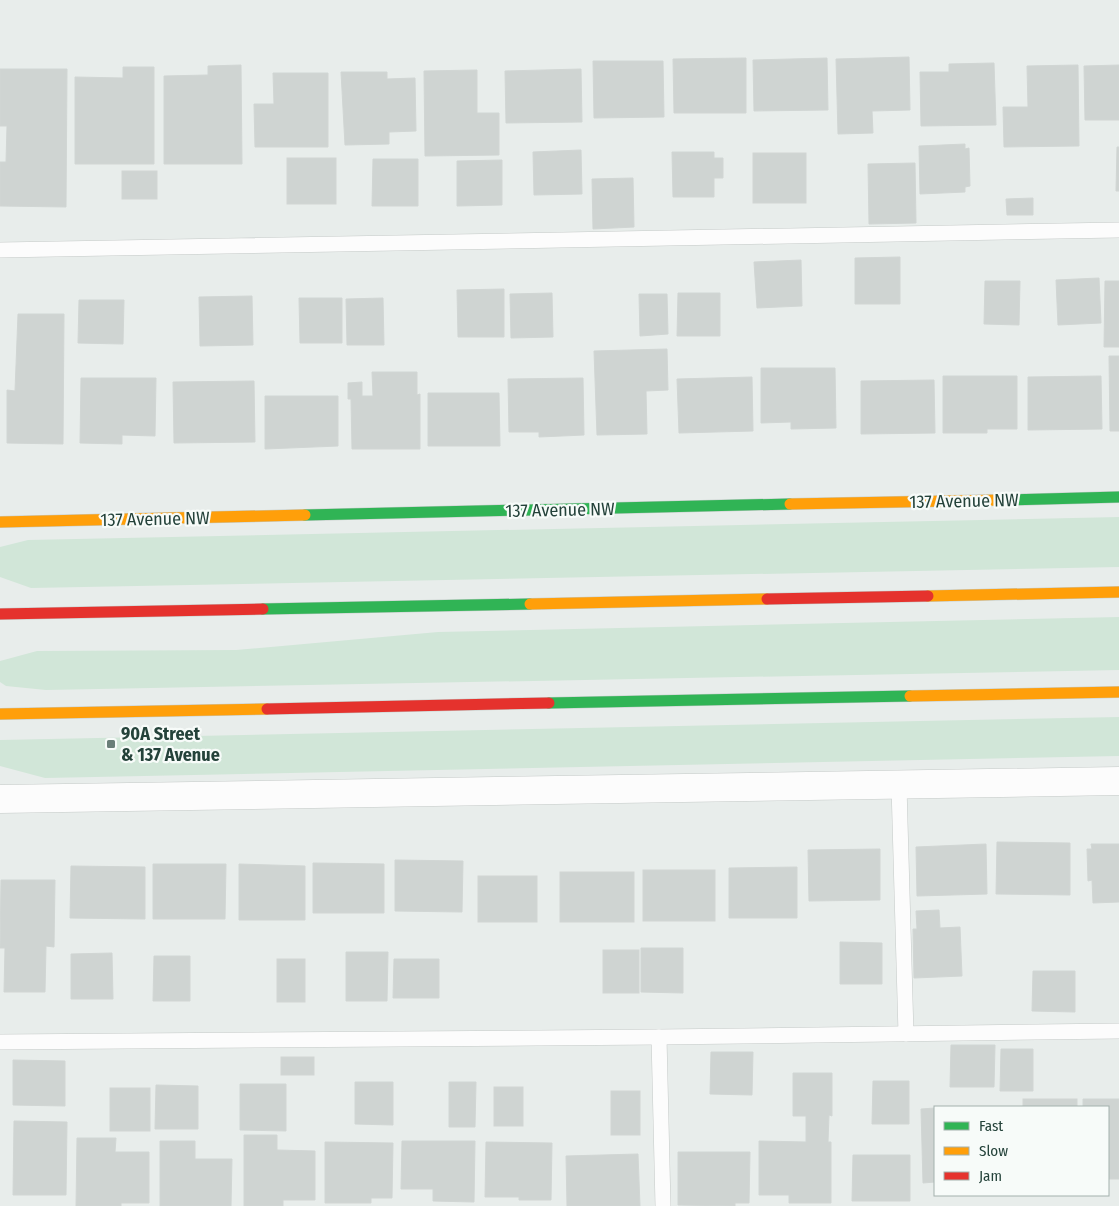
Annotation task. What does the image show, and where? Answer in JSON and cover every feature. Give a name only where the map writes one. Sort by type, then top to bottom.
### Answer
[{"type":"main road","name":"137 Avenue NW","points":[[0,522],[1119,497]]},
{"type":"main road","points":[[0,614],[1119,592]]},
{"type":"main road","points":[[0,714],[1119,692]]},
{"type":"street","points":[[0,799],[1119,781]]},
{"type":"lane","points":[[0,250],[1119,230]]},
{"type":"lane","points":[[899,786],[906,1034]]},
{"type":"lane","points":[[0,1042],[1119,1031]]},
{"type":"lane","points":[[659,1037],[663,1206]]},
{"type":"green space","points":[[1119,517],[1119,567],[31,588],[0,577],[0,547],[28,540]]},
{"type":"green space","points":[[1119,617],[1119,670],[46,690],[6,686],[0,682],[0,661],[37,651],[236,650],[438,632]]},
{"type":"green space","points":[[1119,717],[1119,756],[45,778],[0,766],[0,740]]},
{"type":"building","points":[[909,57],[910,110],[872,111],[873,133],[838,134],[836,59]]},
{"type":"building","points":[[746,58],[746,113],[674,113],[673,59]]},
{"type":"building","points":[[827,58],[828,110],[754,111],[753,60]]},
{"type":"building","points":[[593,61],[663,61],[664,117],[594,118]]},
{"type":"building","points":[[994,63],[996,125],[921,126],[920,72],[949,72],[949,64]]},
{"type":"building","points":[[241,65],[242,164],[164,164],[164,76],[208,75],[208,66]]},
{"type":"building","points":[[1078,65],[1079,146],[1004,147],[1003,107],[1028,107],[1027,66]]},
{"type":"building","points":[[1119,65],[1119,120],[1085,120],[1084,66]]},
{"type":"building","points":[[123,67],[154,67],[154,164],[75,164],[75,77],[123,78]]},
{"type":"building","points":[[0,69],[67,69],[66,207],[0,206],[0,162],[6,162],[7,126],[0,126]]},
{"type":"building","points":[[581,69],[582,122],[506,123],[505,71]]},
{"type":"building","points":[[477,70],[477,113],[499,113],[499,155],[425,156],[424,71]]},
{"type":"building","points":[[341,72],[387,72],[387,79],[415,78],[416,131],[389,132],[389,144],[345,145]]},
{"type":"building","points":[[273,73],[328,73],[328,147],[255,147],[254,104],[274,104]]},
{"type":"building","points":[[965,144],[965,149],[969,148],[970,186],[965,187],[965,192],[920,194],[919,146]]},
{"type":"building","points":[[1117,147],[1119,147],[1119,191],[1116,191]]},
{"type":"building","points":[[581,150],[582,194],[534,195],[533,152]]},
{"type":"building","points":[[672,152],[714,152],[714,158],[723,158],[723,178],[714,178],[714,197],[673,197]]},
{"type":"building","points":[[753,153],[806,153],[806,203],[753,203]]},
{"type":"building","points":[[287,158],[336,158],[336,204],[287,204]]},
{"type":"building","points":[[373,159],[418,159],[418,206],[372,206]]},
{"type":"building","points":[[502,160],[502,205],[457,206],[457,161]]},
{"type":"building","points":[[915,163],[916,223],[869,224],[868,164]]},
{"type":"building","points":[[122,171],[157,171],[157,199],[122,199]]},
{"type":"building","points":[[633,178],[634,227],[593,229],[592,179]]},
{"type":"building","points":[[1033,198],[1033,215],[1007,215],[1006,199]]},
{"type":"building","points":[[900,257],[900,304],[855,304],[855,258]]},
{"type":"building","points":[[801,260],[802,306],[757,308],[754,262]]},
{"type":"building","points":[[1099,278],[1101,323],[1058,325],[1056,280]]},
{"type":"building","points":[[985,281],[1020,281],[1019,325],[984,324]]},
{"type":"building","points":[[1105,281],[1119,281],[1119,347],[1104,347]]},
{"type":"building","points":[[504,289],[504,337],[458,337],[457,290]]},
{"type":"building","points":[[552,293],[553,337],[511,338],[510,294]]},
{"type":"building","points":[[678,293],[720,293],[720,336],[677,336]]},
{"type":"building","points":[[639,294],[667,294],[668,334],[640,336]]},
{"type":"building","points":[[252,296],[253,345],[200,346],[199,297]]},
{"type":"building","points":[[299,298],[342,298],[342,343],[300,343]]},
{"type":"building","points":[[383,298],[384,345],[347,345],[346,299]]},
{"type":"building","points":[[79,300],[124,300],[123,344],[78,343]]},
{"type":"building","points":[[18,314],[64,314],[63,444],[7,443],[7,390],[15,391]]},
{"type":"building","points":[[667,349],[668,390],[646,391],[647,434],[597,435],[594,351]]},
{"type":"building","points":[[1109,356],[1119,356],[1119,431],[1110,431]]},
{"type":"building","points":[[761,368],[835,368],[836,428],[791,429],[791,422],[761,423]]},
{"type":"building","points":[[372,372],[417,372],[417,395],[420,394],[420,449],[352,449],[351,399],[348,399],[348,383],[362,382],[362,396],[373,396]]},
{"type":"building","points":[[943,376],[1017,376],[1017,429],[987,429],[987,433],[943,433]]},
{"type":"building","points":[[1101,376],[1102,429],[1028,430],[1028,377]]},
{"type":"building","points":[[752,377],[753,431],[679,433],[677,379]]},
{"type":"building","points":[[81,378],[156,378],[155,436],[122,435],[122,444],[80,443]]},
{"type":"building","points":[[583,378],[584,435],[539,437],[539,432],[509,432],[508,379]]},
{"type":"building","points":[[934,380],[935,433],[861,434],[861,381]]},
{"type":"building","points":[[254,381],[255,442],[174,443],[173,382]]},
{"type":"building","points":[[428,393],[499,393],[500,446],[428,446]]},
{"type":"building","points":[[265,396],[338,396],[338,446],[265,449]]},
{"type":"building","points":[[997,842],[1070,843],[1070,895],[996,894]]},
{"type":"building","points":[[986,844],[987,894],[917,896],[916,847]]},
{"type":"building","points":[[1091,844],[1119,844],[1119,902],[1093,903],[1092,880],[1088,881],[1087,849],[1092,849]]},
{"type":"building","points":[[880,849],[880,900],[809,901],[808,850]]},
{"type":"building","points":[[395,860],[463,861],[462,912],[395,911]]},
{"type":"building","points":[[313,863],[384,864],[384,913],[313,913]]},
{"type":"building","points":[[153,864],[226,864],[225,919],[153,919]]},
{"type":"building","points":[[239,864],[305,866],[305,920],[239,920]]},
{"type":"building","points":[[71,866],[145,867],[145,919],[70,918]]},
{"type":"building","points":[[797,867],[797,918],[729,918],[729,868]]},
{"type":"building","points":[[643,870],[715,870],[715,921],[643,921]]},
{"type":"building","points":[[560,872],[634,872],[634,922],[560,922]]},
{"type":"building","points":[[478,876],[537,876],[537,922],[478,922]]},
{"type":"building","points":[[1,880],[55,880],[54,947],[46,946],[45,992],[4,992],[5,948],[0,948]]},
{"type":"building","points":[[939,910],[940,928],[960,927],[962,976],[914,978],[913,929],[917,929],[916,911]]},
{"type":"building","points":[[840,942],[882,943],[882,984],[840,984]]},
{"type":"building","points":[[641,948],[683,948],[683,993],[641,992]]},
{"type":"building","points":[[603,950],[639,950],[639,993],[603,993]]},
{"type":"building","points":[[346,952],[388,952],[387,1001],[346,1001]]},
{"type":"building","points":[[112,953],[113,999],[71,999],[71,954]]},
{"type":"building","points":[[154,956],[190,956],[190,1001],[153,1001]]},
{"type":"building","points":[[277,959],[305,959],[305,1002],[277,1002]]},
{"type":"building","points":[[394,959],[439,959],[439,998],[393,998]]},
{"type":"building","points":[[1033,971],[1075,971],[1075,1012],[1032,1011]]},
{"type":"building","points":[[951,1045],[995,1045],[994,1087],[950,1087]]},
{"type":"building","points":[[1001,1049],[1033,1049],[1033,1091],[1000,1091]]},
{"type":"building","points":[[711,1052],[753,1052],[752,1095],[710,1094]]},
{"type":"building","points":[[281,1057],[314,1057],[314,1075],[281,1075]]},
{"type":"building","points":[[13,1060],[65,1061],[65,1106],[13,1105]]},
{"type":"building","points":[[793,1073],[832,1073],[832,1116],[829,1115],[828,1142],[831,1142],[831,1203],[789,1203],[789,1195],[759,1195],[759,1141],[806,1142],[806,1116],[793,1116]]},
{"type":"building","points":[[873,1081],[909,1081],[909,1124],[872,1124]]},
{"type":"building","points":[[355,1082],[393,1082],[393,1125],[355,1124]]},
{"type":"building","points":[[449,1082],[476,1082],[475,1127],[449,1127]]},
{"type":"building","points":[[240,1084],[286,1084],[286,1131],[240,1130]]},
{"type":"building","points":[[156,1085],[198,1086],[198,1129],[155,1129]]},
{"type":"building","points":[[494,1087],[523,1087],[523,1126],[494,1126]]},
{"type":"building","points":[[110,1088],[150,1088],[150,1131],[110,1131]]},
{"type":"building","points":[[611,1091],[640,1091],[640,1135],[611,1135]]},
{"type":"building","points":[[1023,1099],[1077,1099],[1077,1106],[1023,1106]]},
{"type":"building","points":[[1083,1099],[1119,1099],[1119,1179],[1109,1179],[1109,1106],[1083,1106]]},
{"type":"building","points":[[934,1108],[934,1182],[923,1183],[921,1109]]},
{"type":"building","points":[[14,1121],[67,1122],[66,1195],[13,1195]]},
{"type":"building","points":[[244,1135],[277,1135],[277,1150],[315,1151],[315,1200],[283,1200],[283,1206],[244,1206]]},
{"type":"building","points":[[77,1138],[116,1138],[115,1152],[149,1152],[149,1203],[121,1203],[121,1206],[76,1206]]},
{"type":"building","points":[[160,1141],[195,1141],[195,1159],[232,1159],[231,1206],[160,1206]]},
{"type":"building","points":[[402,1141],[475,1141],[474,1202],[433,1201],[433,1189],[401,1189]]},
{"type":"building","points":[[325,1142],[393,1143],[392,1198],[371,1198],[371,1203],[325,1203]]},
{"type":"building","points":[[486,1142],[552,1143],[551,1200],[519,1200],[519,1197],[485,1197]]},
{"type":"building","points":[[678,1152],[750,1152],[749,1203],[735,1203],[735,1206],[678,1205]]},
{"type":"building","points":[[638,1154],[640,1206],[567,1206],[566,1156]]},
{"type":"building","points":[[853,1155],[910,1155],[910,1201],[852,1201]]},
{"type":"traffic: fast","points":[[1002,500],[1119,497]]},
{"type":"traffic: fast","points":[[305,515],[790,504]]},
{"type":"traffic: fast","points":[[263,609],[530,604]]},
{"type":"traffic: fast","points":[[549,703],[910,696]]},
{"type":"traffic: slow","points":[[790,504],[1002,500]]},
{"type":"traffic: slow","points":[[0,522],[305,515]]},
{"type":"traffic: slow","points":[[928,596],[1119,592]]},
{"type":"traffic: slow","points":[[530,604],[767,599]]},
{"type":"traffic: slow","points":[[910,696],[1119,692]]},
{"type":"traffic: slow","points":[[0,714],[267,709]]},
{"type":"traffic: jam","points":[[767,599],[928,596]]},
{"type":"traffic: jam","points":[[0,614],[263,609]]},
{"type":"traffic: jam","points":[[267,709],[549,703]]},
{"type":"place","name":"90A Street & 137 Avenue","points":[[111,744]]}]
